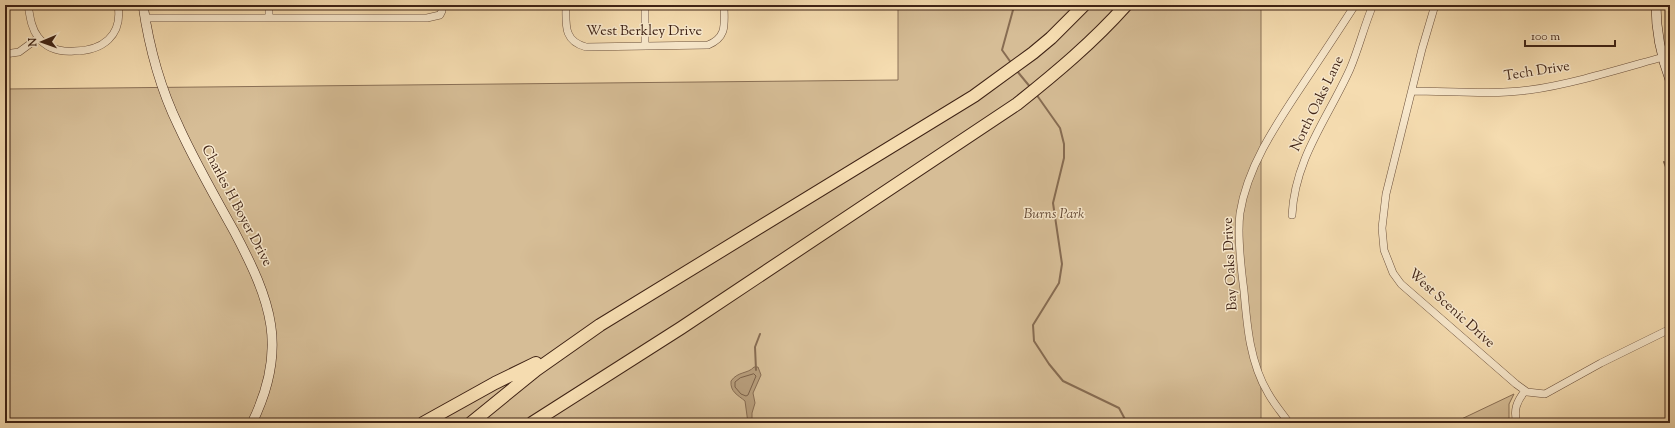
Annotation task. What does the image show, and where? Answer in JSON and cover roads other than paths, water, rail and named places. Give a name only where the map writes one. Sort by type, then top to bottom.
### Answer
[{"type":"highway","points":[[471,423],[561,351],[600,325],[908,137],[999,79],[1051,38],[1084,5]]},
{"type":"highway","points":[[535,422],[681,328],[1017,104],[1051,77],[1088,44],[1126,5]]},
{"type":"highway","points":[[423,423],[495,383],[561,351]]},
{"type":"street","points":[[28,5],[32,25],[38,38],[49,47],[63,51],[82,51],[96,48],[110,38],[117,26],[119,15],[118,5]]},
{"type":"street","name":"Charles H Boyer Drive","points":[[143,5],[154,61],[169,106],[193,155],[250,261],[268,308],[272,331],[271,364],[264,394],[252,423]]},
{"type":"street","points":[[269,5],[269,17]]},
{"type":"street","name":"West Berkley Drive","points":[[566,5],[567,31],[575,42],[586,47],[704,46],[713,43],[723,32],[724,5]]},
{"type":"street","points":[[645,5],[645,46]]},
{"type":"street","name":"Bay Oaks Drive","points":[[1289,423],[1262,384],[1251,346],[1242,273],[1239,222],[1240,213],[1253,172],[1273,129],[1355,5]]},
{"type":"street","name":"North Oaks Lane","points":[[1292,215],[1295,188],[1299,175],[1319,127],[1350,69],[1364,25],[1373,5]]},
{"type":"street","name":"West Scenic Drive","points":[[1435,5],[1422,49],[1386,194],[1382,228],[1385,257],[1393,273],[1401,284],[1524,390],[1533,394],[1545,394],[1601,363],[1670,329]]},
{"type":"street","points":[[1656,5],[1657,29],[1670,80]]},
{"type":"street","points":[[145,18],[427,18],[440,15],[442,8]]},
{"type":"street","points":[[5,54],[19,52],[38,38]]},
{"type":"street","name":"Tech Drive","points":[[1412,91],[1482,92],[1528,90],[1571,81],[1663,57]]},
{"type":"street","points":[[1517,423],[1516,407],[1524,390]]},
{"type":"water","points":[[754,367],[758,367],[761,375],[753,393],[755,403],[752,413],[752,423],[748,423],[745,401],[733,391],[731,381],[740,374],[749,371]]},
{"type":"waterway","points":[[1012,64],[1002,50],[1013,10],[1016,5]]},
{"type":"waterway","points":[[1017,71],[1031,88]]},
{"type":"waterway","points":[[1036,94],[1060,128],[1064,144],[1064,158],[1053,203],[1062,264],[1059,283],[1033,325],[1034,341],[1049,364],[1063,381],[1119,408],[1127,423]]},
{"type":"waterway","points":[[1664,162],[1666,167]]},
{"type":"waterway","points":[[756,370],[755,347],[760,334]]},
{"type":"park label","name":"Burns Park","points":[[1054,215]]}]
